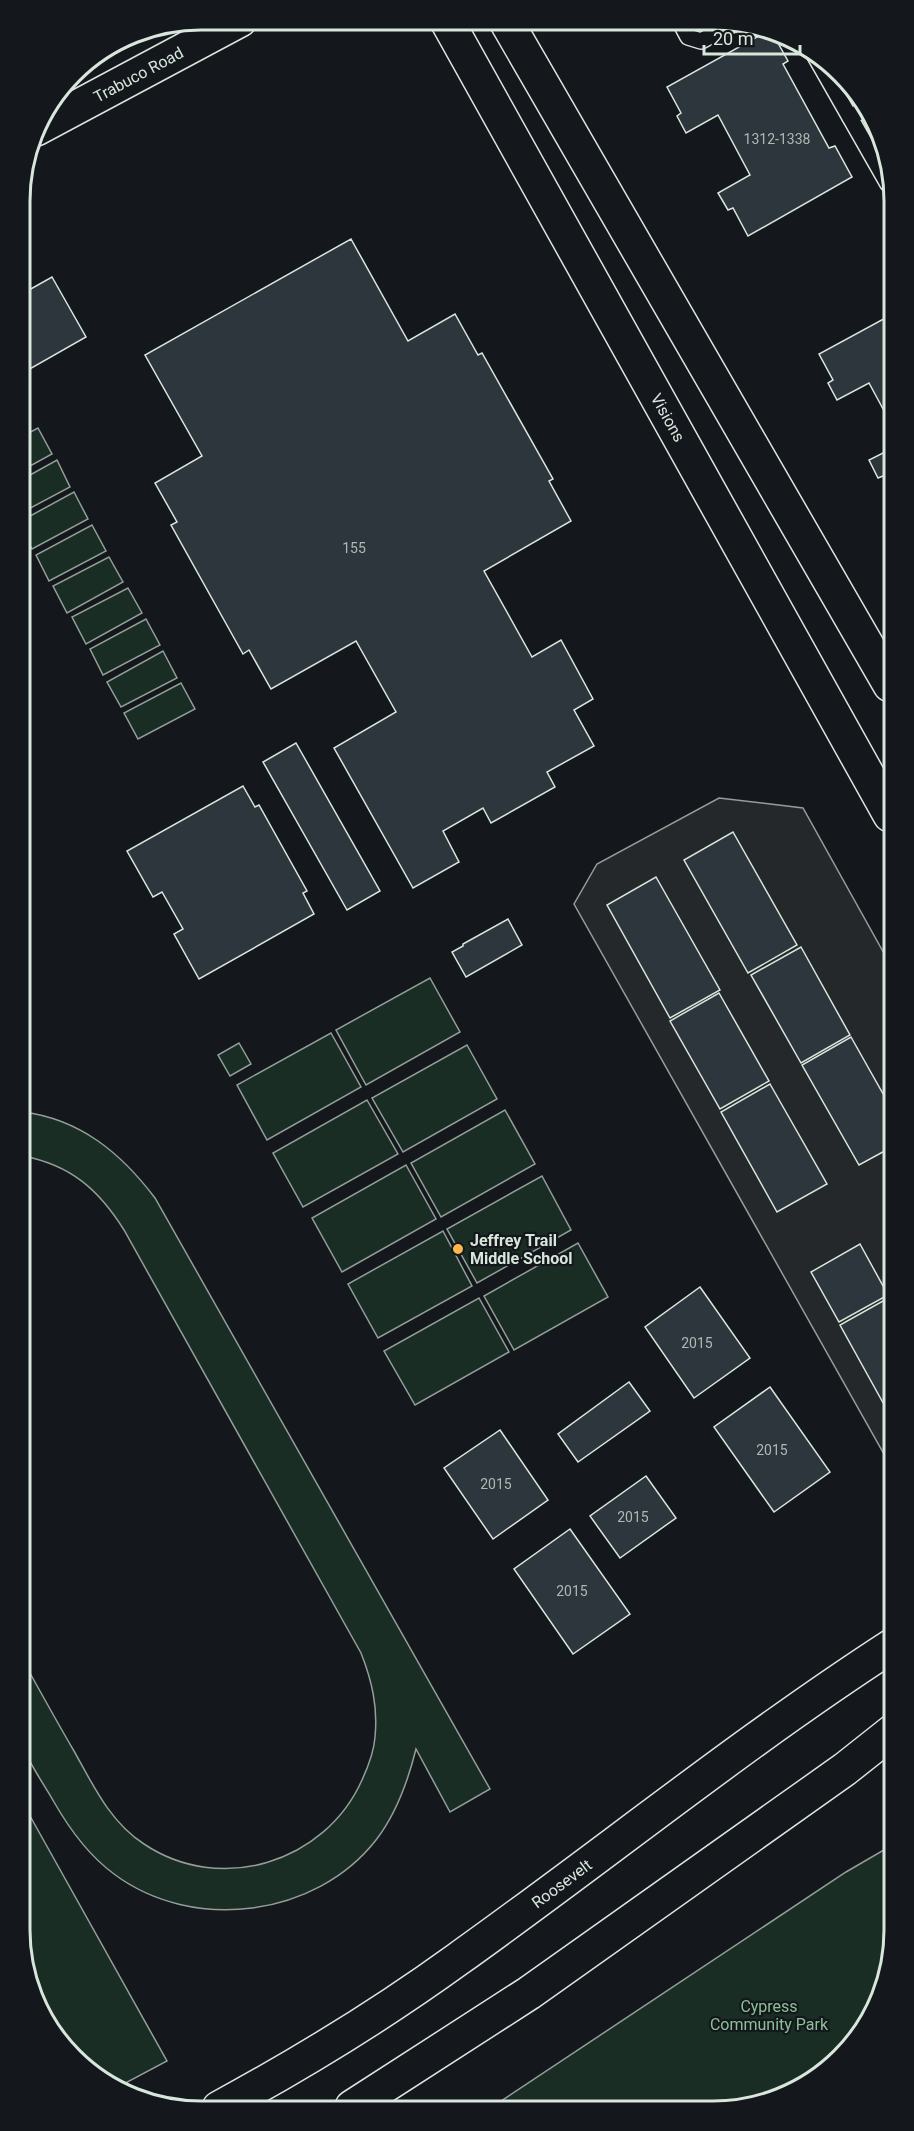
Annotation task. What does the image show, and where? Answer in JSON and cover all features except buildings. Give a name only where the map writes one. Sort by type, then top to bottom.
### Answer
[{"type":"street","name":"Trabuco Road","points":[[50,122],[221,30]]},
{"type":"street","name":"Visions","points":[[452,30],[884,804]]},
{"type":"street","points":[[511,30],[884,675]]},
{"type":"street","name":"Roosevelt","points":[[232,2101],[288,2070],[374,2017],[460,1958],[706,1774],[884,1651]]},
{"type":"street","points":[[361,2101],[538,1986],[845,1769],[884,1738]]},
{"type":"lane","points":[[684,30],[688,37],[701,41],[721,30]]},
{"type":"lane","points":[[823,71],[882,173]]},
{"type":"lane","points":[[850,117],[859,112]]},
{"type":"green space","points":[[38,428],[52,454],[30,466],[30,432]]},
{"type":"green space","points":[[57,460],[70,487],[30,508],[30,475]]},
{"type":"green space","points":[[74,492],[88,519],[32,549],[30,516]]},
{"type":"green space","points":[[92,525],[106,551],[49,581],[36,555]]},
{"type":"green space","points":[[109,557],[123,582],[67,613],[53,586]]},
{"type":"green space","points":[[128,588],[142,613],[86,644],[72,617]]},
{"type":"green space","points":[[146,619],[160,645],[103,675],[90,649]]},
{"type":"green space","points":[[163,651],[177,678],[121,707],[107,682]]},
{"type":"green space","points":[[181,683],[195,709],[138,739],[124,713]]},
{"type":"green space","points":[[430,978],[460,1032],[366,1085],[336,1030]]},
{"type":"green space","points":[[331,1033],[361,1087],[267,1140],[237,1085]]},
{"type":"green space","points":[[239,1043],[251,1064],[230,1076],[218,1055]]},
{"type":"green space","points":[[467,1045],[497,1099],[403,1152],[372,1098]]},
{"type":"green space","points":[[367,1100],[398,1154],[303,1207],[273,1153]]},
{"type":"green space","points":[[505,1110],[535,1164],[441,1217],[411,1163]]},
{"type":"green space","points":[[30,1113],[63,1122],[98,1141],[128,1167],[155,1198],[490,1789],[450,1812],[416,1749],[401,1796],[376,1840],[351,1866],[321,1886],[288,1900],[252,1908],[216,1909],[180,1904],[145,1893],[114,1874],[80,1841],[30,1761],[30,1673],[96,1790],[121,1825],[144,1844],[174,1859],[205,1867],[237,1868],[268,1862],[297,1850],[323,1832],[345,1809],[362,1780],[372,1754],[376,1726],[373,1694],[361,1653],[124,1230],[94,1191],[82,1181],[40,1160],[30,1158]]},
{"type":"green space","points":[[406,1165],[436,1219],[342,1272],[312,1218]]},
{"type":"green space","points":[[542,1176],[571,1230],[477,1283],[447,1229]]},
{"type":"green space","points":[[443,1231],[472,1286],[378,1338],[348,1284]]},
{"type":"green space","points":[[578,1243],[608,1297],[514,1350],[484,1296]]},
{"type":"green space","points":[[479,1298],[509,1352],[415,1405],[384,1351]]},
{"type":"green space","points":[[30,1816],[167,2061],[125,2083],[88,2059],[72,2043],[53,2016],[43,1996],[31,1952]]},
{"type":"green space","name":"Cypress Community Park","points":[[884,1850],[884,1941],[878,1974],[866,2006],[842,2043],[826,2059],[799,2078],[779,2088],[735,2100],[501,2101],[846,1872]]},
{"type":"shaded area","points":[[719,798],[803,808],[884,953],[884,1454],[574,904],[597,864]]},
{"type":"place","name":"Jeffrey Trail Middle School","points":[[458,1249]]}]
